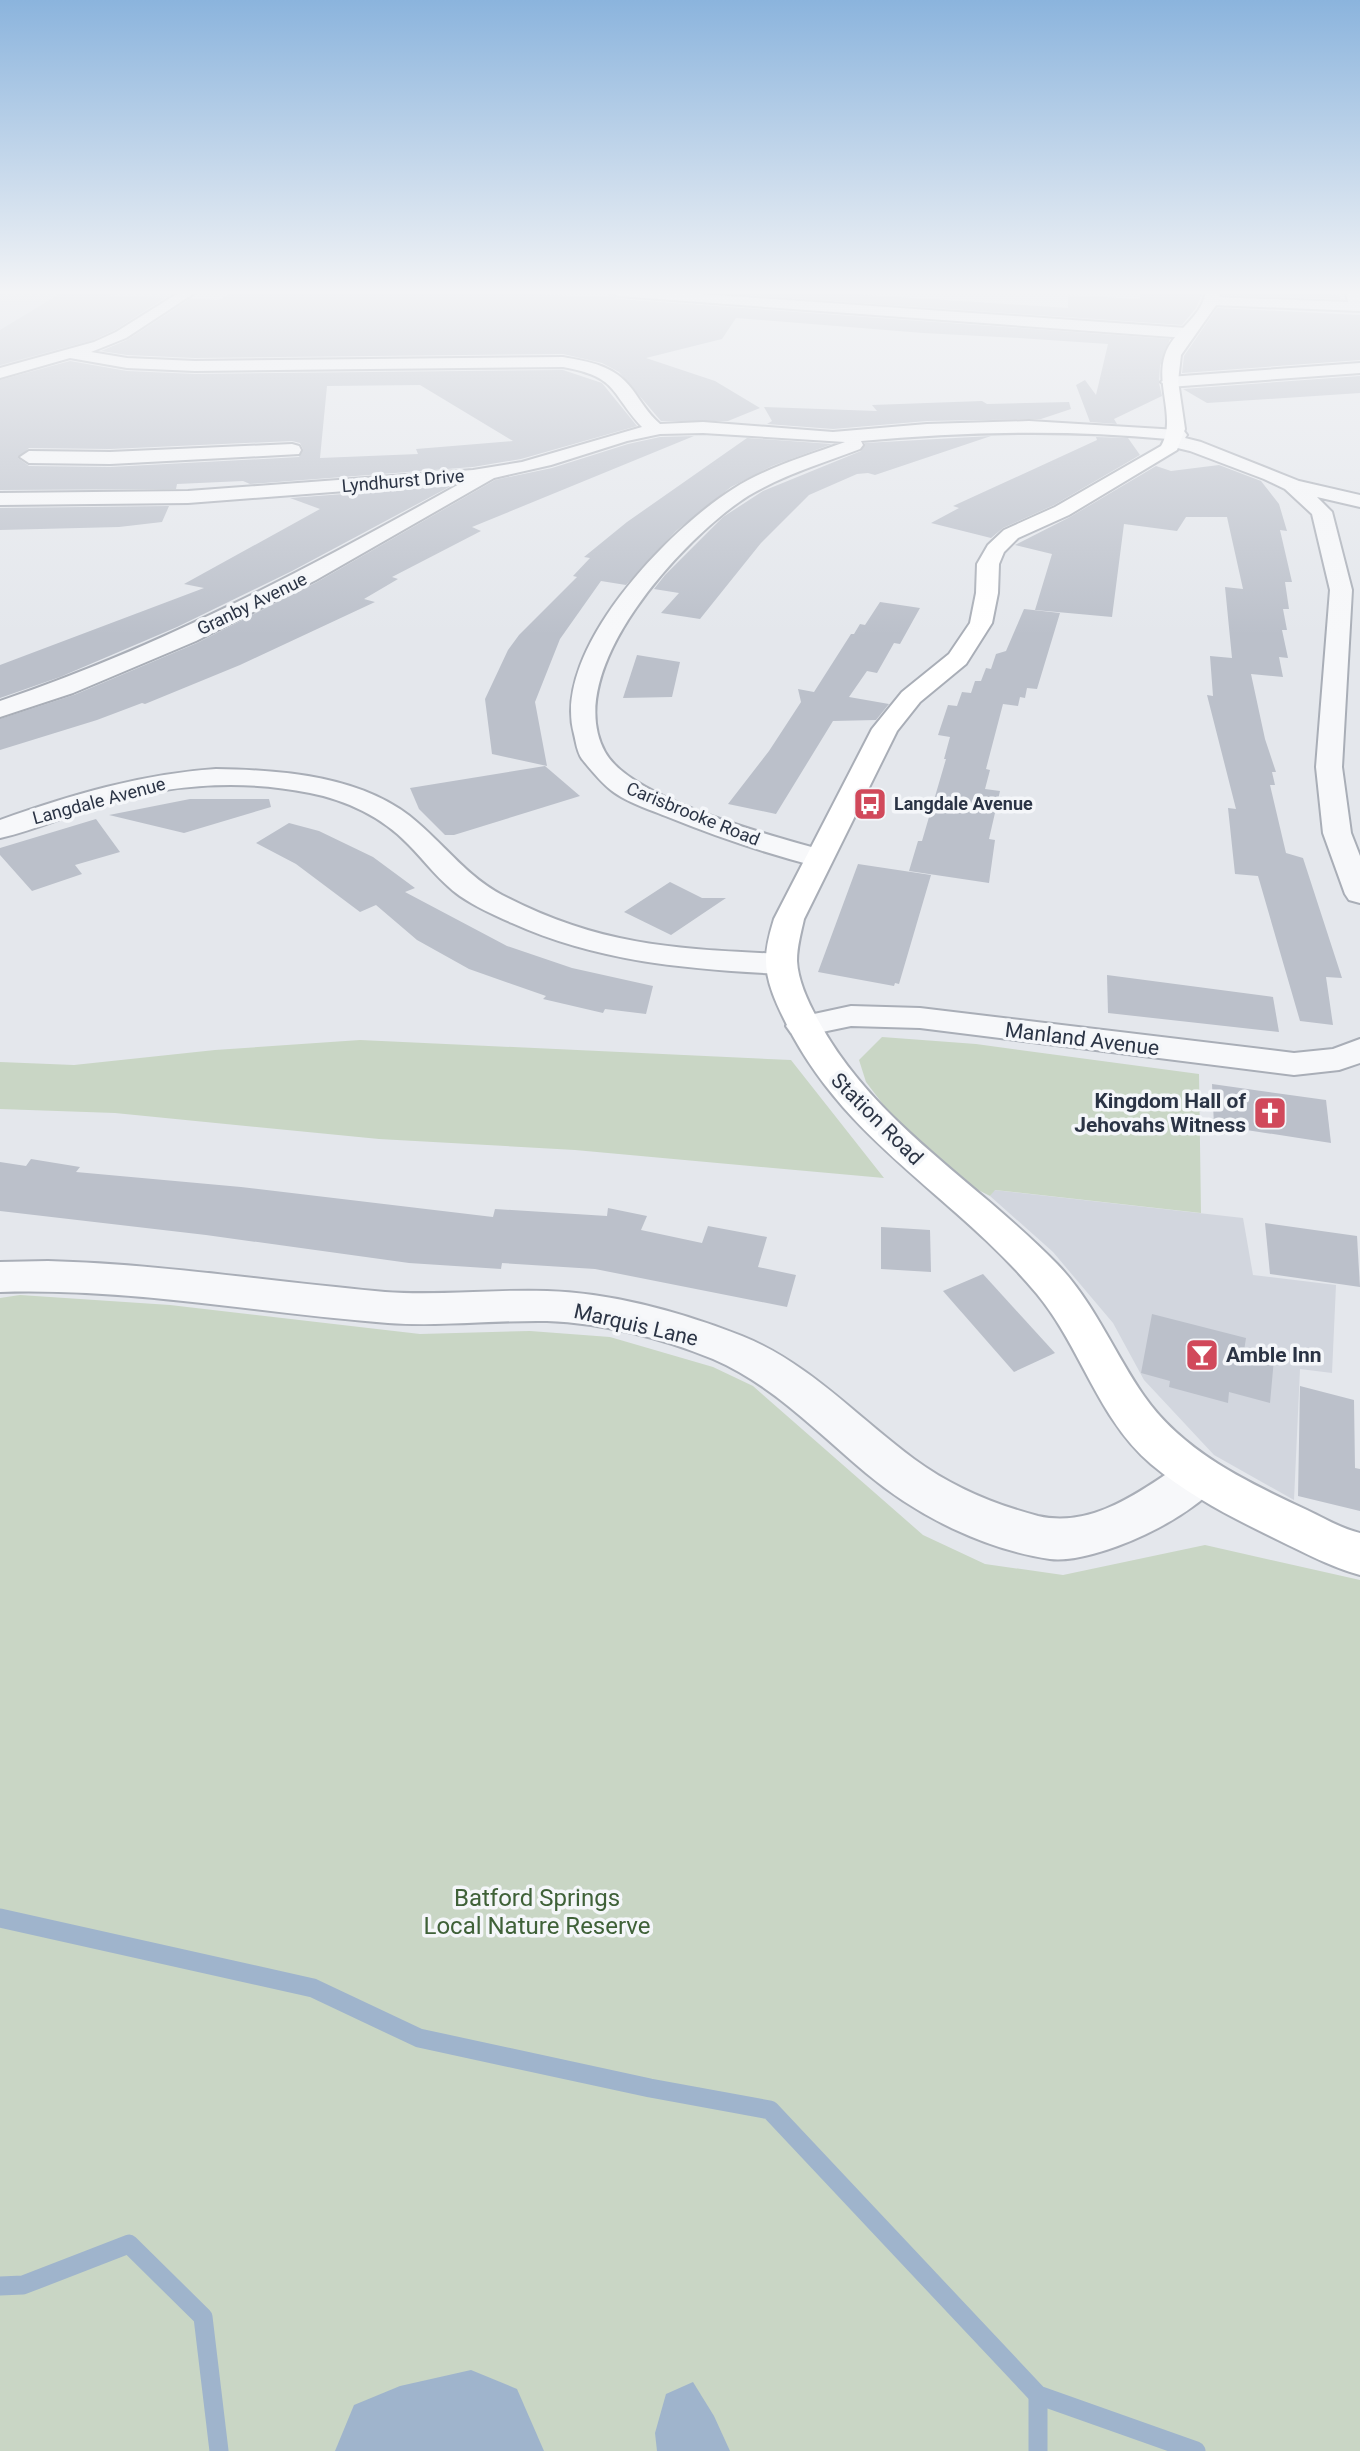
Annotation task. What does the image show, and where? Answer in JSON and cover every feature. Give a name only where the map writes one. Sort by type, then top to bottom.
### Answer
[{"type":"main road","points":[[1172,406],[1176,439]]},
{"type":"main road","name":"Station Road","points":[[1176,439],[1168,450],[1062,511],[1011,534],[995,549],[988,564],[987,593],[981,623],[958,659],[911,697],[885,729],[789,919],[783,940],[781,964],[786,987],[803,1026],[830,1074],[908,1152],[990,1223],[1049,1280],[1067,1302],[1110,1380],[1138,1420],[1163,1449],[1199,1476],[1344,1550],[1360,1554]]},
{"type":"street","points":[[633,406],[656,429]]},
{"type":"street","name":"Lyndhurst Drive","points":[[0,499],[79,500],[316,489],[492,473],[549,461],[656,429],[721,427],[829,437],[938,429],[1009,428],[1135,431],[1176,439]]},
{"type":"street","name":"Carisbrooke Road","points":[[819,858],[720,829],[654,802],[610,777],[592,751],[583,725],[585,681],[593,659],[612,625],[637,592],[668,555],[729,500],[759,482],[883,435]]},
{"type":"street","points":[[1176,439],[1247,464],[1292,485],[1360,502]]},
{"type":"street","points":[[29,457],[110,458],[292,450]]},
{"type":"street","points":[[79,500],[110,458]]},
{"type":"street","name":"Granby Avenue","points":[[0,709],[127,662],[254,605],[492,473]]},
{"type":"street","points":[[1292,485],[1322,512],[1341,590],[1329,767],[1337,833],[1360,894]]},
{"type":"street","points":[[1322,512],[1360,502]]},
{"type":"street","name":"Langdale Avenue","points":[[0,830],[158,782],[221,778],[288,781],[334,791],[373,806],[397,820],[470,889],[510,911],[557,931],[613,948],[661,955],[781,964]]},
{"type":"street","name":"Manland Avenue","points":[[803,1026],[851,1016],[920,1018],[1294,1064],[1353,1062]]},
{"type":"street","name":"Marquis Lane","points":[[0,1277],[47,1274],[110,1277],[441,1311],[547,1306],[590,1311],[643,1322],[728,1348],[786,1380],[911,1482],[983,1523],[1054,1539],[1100,1532],[1144,1515],[1199,1476]]},
{"type":"shaded area","points":[[994,1190],[1243,1218],[1253,1275],[1336,1285],[1332,1373],[1300,1369],[1294,1500],[1214,1455],[1144,1380],[1113,1323],[1053,1252],[990,1196]]},
{"type":"green space","points":[[882,1037],[976,1044],[1199,1074],[1201,1213],[995,1190],[990,1196],[935,1168],[917,1149],[866,1082],[859,1060]]},
{"type":"green space","points":[[360,1040],[791,1060],[884,1178],[575,1150],[379,1139],[115,1113],[0,1109],[0,1062],[74,1065],[215,1050]]},
{"type":"green space","name":"Batford Springs Local Nature Reserve","points":[[20,1295],[170,1305],[420,1334],[530,1331],[610,1337],[713,1367],[753,1386],[923,1535],[985,1564],[1063,1575],[1205,1545],[1360,1580],[1360,2451],[0,2451],[0,1298]]},
{"type":"water","points":[[693,2382],[714,2416],[730,2451],[657,2451],[655,2433],[666,2394]]},
{"type":"building","points":[[0,406],[325,406],[320,458],[418,454],[416,449],[513,441],[456,406],[621,406],[637,426],[521,459],[473,467],[250,484],[243,481],[177,484],[176,489],[0,490]],"holes":[[[292,441],[300,443],[303,449],[299,457],[110,467],[29,466],[18,458],[29,448],[110,449]]]},
{"type":"building","points":[[648,406],[760,408],[728,421],[661,421]]},
{"type":"building","points":[[873,406],[1070,406],[1071,409],[1041,419],[927,421],[833,429],[767,424],[772,421],[764,407],[877,411]]},
{"type":"building","points":[[1084,406],[1140,406],[1114,419],[1117,424],[1090,422]]},
{"type":"building","points":[[694,436],[472,527],[481,531],[392,577],[398,579],[364,599],[375,602],[240,665],[145,704],[0,750],[0,719],[74,695],[197,643],[317,582],[495,480],[552,468],[628,444],[660,437]]},
{"type":"building","points":[[991,436],[875,475],[857,474],[809,495],[761,543],[700,619],[661,613],[679,593],[654,589],[665,575],[723,517],[763,491],[861,451],[865,443]]},
{"type":"building","points":[[1096,437],[1128,438],[1140,455],[1054,505],[1003,528],[991,538],[931,523],[959,508],[953,506],[1097,440]]},
{"type":"building","points":[[747,438],[832,444],[772,466],[731,487],[676,531],[626,585],[601,581],[560,639],[535,702],[547,766],[492,754],[485,699],[508,650],[519,635],[577,577],[573,576],[590,558],[584,557],[627,522]]},
{"type":"building","points":[[1219,465],[1261,481],[1279,504],[1287,531],[1280,530],[1292,582],[1285,582],[1289,609],[1283,609],[1287,630],[1282,630],[1288,658],[1279,657],[1283,677],[1251,674],[1265,739],[1276,772],[1272,772],[1275,785],[1270,785],[1286,853],[1303,858],[1342,978],[1326,977],[1333,1025],[1300,1021],[1258,876],[1235,874],[1228,808],[1236,809],[1207,695],[1213,696],[1210,656],[1232,658],[1225,587],[1243,589],[1227,517],[1186,517],[1177,531],[1124,524],[1112,617],[1035,610],[1052,554],[1015,545],[1070,517],[1156,466],[1171,471]]},
{"type":"building","points":[[451,486],[292,571],[177,627],[60,677],[0,698],[0,665],[204,588],[184,584],[320,509],[290,498]]},
{"type":"building","points":[[169,506],[162,522],[119,527],[0,530],[0,508]]},
{"type":"building","points":[[880,602],[920,608],[900,644],[894,643],[877,673],[867,671],[849,697],[889,704],[876,720],[833,721],[776,814],[728,804],[769,751],[801,702],[798,689],[814,692],[851,634],[854,634],[860,624],[865,625]]},
{"type":"building","points":[[1024,609],[1060,613],[1037,689],[1027,688],[1025,698],[1020,697],[1018,706],[1003,704],[986,769],[990,770],[985,789],[1000,791],[989,839],[995,840],[989,883],[909,871],[918,841],[922,841],[946,759],[950,737],[938,735],[948,705],[957,706],[962,692],[971,693],[975,681],[981,681],[986,668],[991,669],[996,654],[1006,651]]},
{"type":"building","points":[[637,655],[680,662],[672,697],[623,698]]},
{"type":"building","points":[[545,766],[580,796],[454,835],[445,835],[419,809],[410,788]]},
{"type":"building","points":[[190,799],[269,799],[271,807],[184,833],[109,815]]},
{"type":"building","points":[[96,819],[120,852],[75,865],[82,874],[32,891],[0,855],[0,848]]},
{"type":"building","points":[[289,823],[319,831],[373,857],[415,888],[405,892],[507,946],[572,968],[653,986],[646,1014],[605,1009],[603,1013],[543,999],[546,996],[469,969],[417,940],[376,905],[360,912],[296,864],[256,843]]},
{"type":"building","points":[[858,864],[931,875],[899,984],[895,983],[894,986],[818,972]]},
{"type":"building","points":[[670,882],[702,898],[726,898],[671,935],[624,912]]},
{"type":"building","points":[[1107,975],[1273,997],[1279,1032],[1108,1013]]},
{"type":"building","name":"Kingdom Hall of Jehovahs Witness","points":[[1212,1084],[1326,1100],[1331,1143],[1214,1125]]},
{"type":"building","points":[[31,1159],[80,1167],[76,1172],[241,1187],[493,1217],[495,1209],[607,1216],[608,1208],[647,1216],[641,1230],[702,1243],[708,1226],[767,1237],[758,1267],[796,1275],[787,1307],[595,1269],[502,1263],[501,1269],[409,1263],[206,1235],[0,1211],[0,1162],[26,1166]]},
{"type":"building","points":[[1265,1223],[1357,1236],[1360,1287],[1270,1274]]},
{"type":"building","points":[[881,1227],[930,1230],[931,1272],[881,1269]]},
{"type":"building","points":[[983,1274],[1055,1353],[1014,1372],[943,1291]]},
{"type":"building","name":"Amble Inn","points":[[1152,1314],[1246,1338],[1244,1351],[1274,1359],[1270,1403],[1229,1392],[1228,1403],[1169,1387],[1170,1381],[1141,1373]]},
{"type":"building","points":[[1300,1386],[1354,1400],[1355,1468],[1360,1469],[1360,1511],[1298,1496]]},
{"type":"waterway","points":[[0,1918],[313,1988],[419,2038],[650,2088],[770,2110],[1038,2395]]},
{"type":"waterway","points":[[0,2286],[23,2285],[129,2244],[203,2317],[219,2451]]},
{"type":"waterway","points":[[1038,2395],[1196,2451]]},
{"type":"waterway","points":[[1038,2395],[1038,2451]]},
{"type":"waterway","points":[[400,2451],[471,2435],[479,2451]]},
{"type":"place","name":"Langdale Avenue","points":[[870,804]]},
{"type":"place","name":"Kingdom Hall of Jehovahs Witness","points":[[1270,1113]]},
{"type":"place","name":"Amble Inn","points":[[1202,1355]]}]
